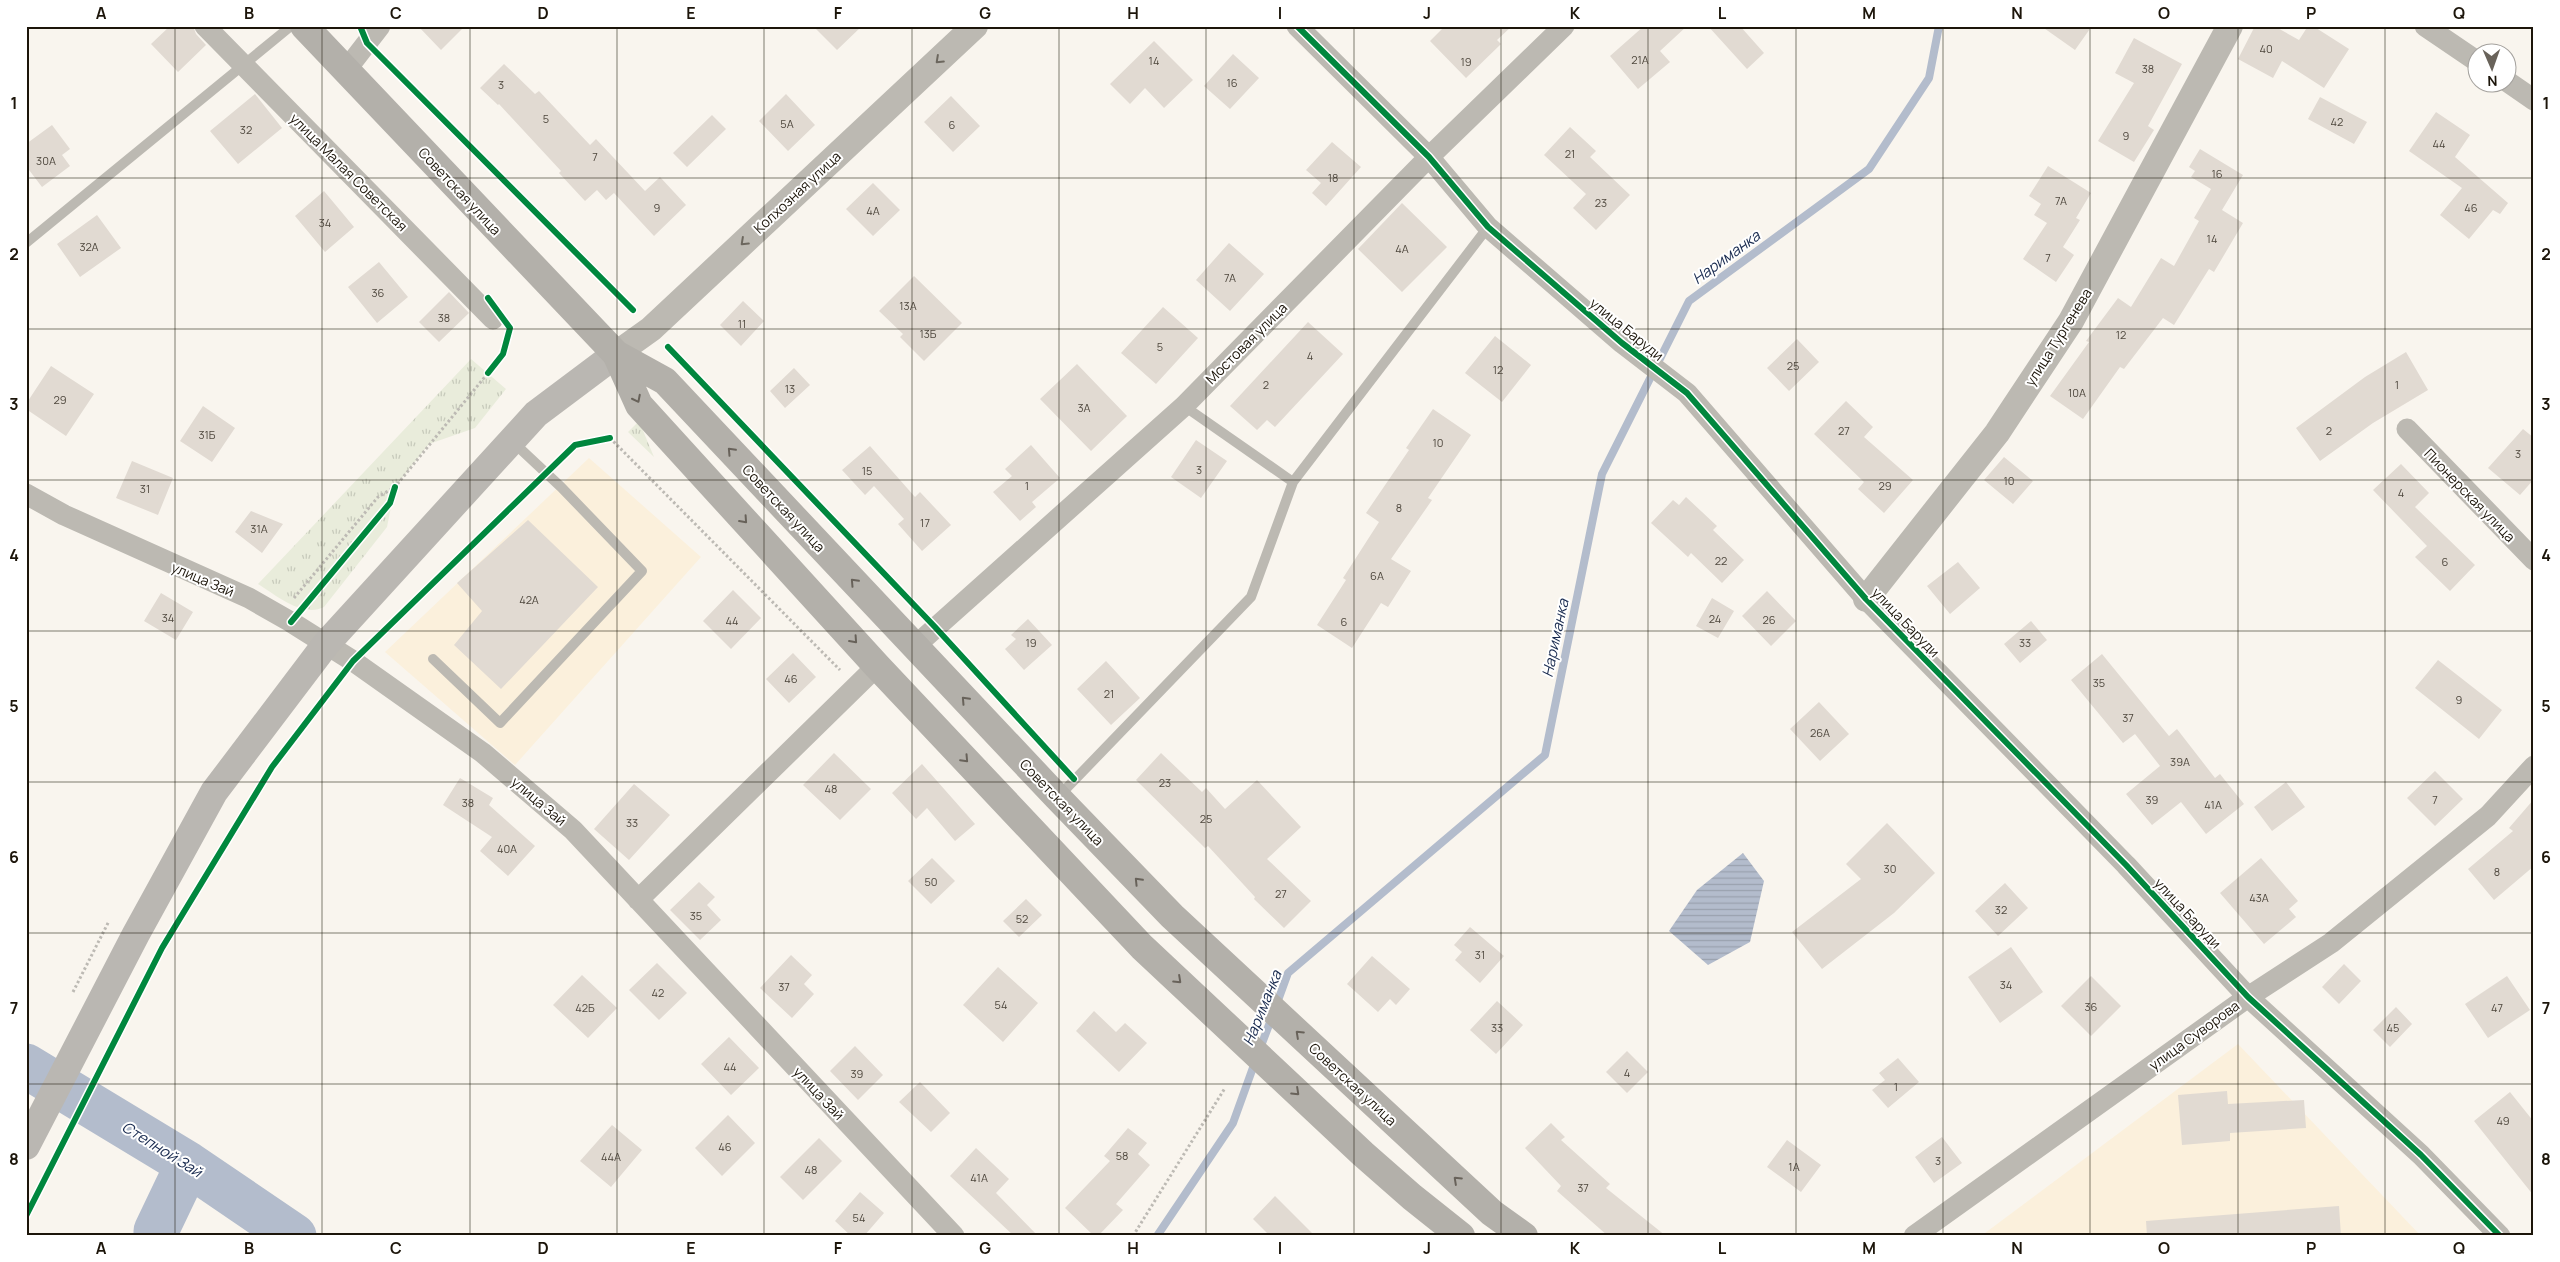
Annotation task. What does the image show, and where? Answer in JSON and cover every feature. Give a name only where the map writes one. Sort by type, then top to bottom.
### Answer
[{"type":"main road","name":"Советская улица","points":[[304,26],[616,354],[665,381],[1057,798],[1172,916],[1492,1213],[1524,1236]]},
{"type":"main road","name":"Советская улица","points":[[616,354],[639,405],[877,666],[1142,947],[1363,1154],[1412,1197],[1462,1236]]},
{"type":"main road","points":[[26,1146],[136,934],[214,792],[326,644],[536,414],[616,354]]},
{"type":"street","name":"улица Малая Советская","points":[[205,26],[493,319]]},
{"type":"street","points":[[346,70],[380,26]]},
{"type":"street","name":"Колхозная улица","points":[[616,354],[651,329],[974,26]]},
{"type":"street","name":"улица Баруди","points":[[1297,26],[1429,157],[1488,227],[1622,343],[1687,393],[1866,598],[2126,865],[2248,996],[2421,1155],[2500,1236]]},
{"type":"street","name":"Мостовая улица","points":[[914,647],[1184,406],[1429,157],[1564,26]]},
{"type":"street","name":"улица Тургенева","points":[[1866,598],[1997,433],[2071,321],[2230,26]]},
{"type":"street","points":[[2425,26],[2468,55]]},
{"type":"street","points":[[2518,89],[2534,100]]},
{"type":"street","name":"Пионерская улица","points":[[2407,429],[2534,560]]},
{"type":"street","name":"улица Зай","points":[[26,494],[64,515],[249,598],[354,661],[483,753],[573,830],[954,1236]]},
{"type":"street","points":[[638,900],[877,666]]},
{"type":"street","name":"улица Суворова","points":[[1914,1236],[2248,996],[2331,943],[2488,816],[2534,766]]},
{"type":"lane","points":[[26,243],[291,26]]},
{"type":"lane","points":[[1057,798],[1251,597],[1293,482],[1488,227]]},
{"type":"lane","points":[[1184,406],[1293,482]]},
{"type":"lane","points":[[433,659],[500,723],[642,571],[561,487],[512,442]]},
{"type":"path","points":[[392,495],[395,487],[493,367]]},
{"type":"path","points":[[601,439],[610,438],[856,686]]},
{"type":"path","points":[[280,616],[378,497],[395,487]]},
{"type":"path","points":[[1132,1236],[1225,1088]]},
{"type":"shaded area","points":[[589,458],[701,557],[515,765],[385,652]]},
{"type":"shaded area","points":[[2238,1044],[2421,1236],[1981,1236]]},
{"type":"green space","points":[[471,359],[506,389],[475,428],[429,444],[395,487],[387,527],[324,607],[316,610],[307,610],[298,607],[281,599],[258,584]]},
{"type":"green space","points":[[639,421],[654,457],[628,432]]},
{"type":"water","points":[[1743,853],[1764,881],[1750,942],[1708,965],[1669,931],[1697,890]]},
{"type":"building","points":[[170,26],[193,26],[196,34],[206,45],[178,72],[151,44]]},
{"type":"building","points":[[418,26],[465,26],[441,50]]},
{"type":"building","points":[[813,26],[862,26],[837,50]]},
{"type":"building","points":[[1445,26],[1512,26],[1497,40],[1501,44],[1466,78],[1430,41]]},
{"type":"building","points":[[1644,26],[1687,26],[1660,51],[1670,62],[1638,89],[1610,56]]},
{"type":"building","points":[[1708,26],[1740,26],[1764,53],[1747,69]]},
{"type":"building","points":[[2041,26],[2092,26],[2075,50]]},
{"type":"building","points":[[2255,26],[2274,26],[2299,40],[2308,26],[2313,26],[2349,49],[2324,88],[2282,61],[2273,78],[2238,59]]},
{"type":"building","points":[[2134,38],[2182,64],[2148,126],[2154,130],[2134,162],[2098,141],[2134,83],[2115,73]]},
{"type":"building","points":[[1154,41],[1193,80],[1164,108],[1145,88],[1130,104],[1110,84]]},
{"type":"building","points":[[1233,54],[1259,78],[1230,109],[1204,86]]},
{"type":"building","points":[[504,64],[535,94],[539,91],[590,145],[596,139],[645,191],[660,177],[686,205],[654,236],[614,193],[606,200],[597,190],[585,201],[559,173],[561,171],[499,104],[480,88]]},
{"type":"building","points":[[255,94],[282,128],[238,164],[210,131]]},
{"type":"building","points":[[786,94],[815,125],[788,151],[759,121]]},
{"type":"building","points":[[951,96],[980,126],[953,152],[924,122]]},
{"type":"building","points":[[2320,97],[2367,122],[2354,144],[2308,119]]},
{"type":"building","points":[[2436,112],[2470,135],[2455,157],[2508,203],[2500,214],[2493,210],[2469,239],[2440,215],[2462,188],[2409,151]]},
{"type":"building","points":[[712,115],[726,129],[687,167],[673,153]]},
{"type":"building","points":[[52,125],[70,149],[62,155],[70,166],[42,187],[26,166],[26,144]]},
{"type":"building","points":[[1570,127],[1596,151],[1590,157],[1630,195],[1596,230],[1573,208],[1586,194],[1544,155]]},
{"type":"building","points":[[1332,142],[1361,167],[1326,206],[1312,193],[1321,183],[1306,170]]},
{"type":"building","points":[[2200,149],[2243,175],[2222,210],[2243,223],[2214,272],[2209,269],[2174,325],[2163,318],[2124,369],[2120,367],[2083,419],[2050,396],[2089,342],[2086,341],[2118,298],[2131,307],[2161,258],[2174,266],[2199,221],[2194,218],[2211,189],[2191,177],[2195,171],[2189,167]]},
{"type":"building","points":[[2048,166],[2091,193],[2076,218],[2080,220],[2063,247],[2074,255],[2056,282],[2023,259],[2047,223],[2034,215],[2041,204],[2029,196]]},
{"type":"building","points":[[873,183],[900,210],[873,236],[846,209]]},
{"type":"building","points":[[324,191],[354,227],[325,252],[295,216]]},
{"type":"building","points":[[1402,203],[1447,247],[1402,292],[1358,249]]},
{"type":"building","points":[[97,215],[121,248],[80,277],[57,244]]},
{"type":"building","points":[[1229,243],[1264,274],[1230,311],[1196,280]]},
{"type":"building","points":[[379,262],[408,297],[377,323],[348,287]]},
{"type":"building","points":[[914,276],[962,323],[924,361],[900,337],[903,334],[879,311]]},
{"type":"building","points":[[449,292],[469,313],[439,342],[419,322]]},
{"type":"building","points":[[743,301],[764,321],[741,346],[720,325]]},
{"type":"building","points":[[1163,307],[1198,338],[1156,384],[1121,353]]},
{"type":"building","points":[[1308,322],[1343,354],[1275,427],[1267,420],[1257,430],[1230,406]]},
{"type":"building","points":[[1495,336],[1531,365],[1502,402],[1465,373]]},
{"type":"building","points":[[1797,339],[1819,362],[1789,391],[1767,368]]},
{"type":"building","points":[[2406,352],[2428,390],[2373,423],[2320,461],[2296,428],[2365,377]]},
{"type":"building","points":[[1077,364],[1127,416],[1091,451],[1040,399]]},
{"type":"building","points":[[51,366],[94,394],[66,436],[26,409],[26,404]]},
{"type":"building","points":[[794,368],[810,385],[785,408],[770,391]]},
{"type":"building","points":[[1846,401],[1873,427],[1864,437],[1913,480],[1884,513],[1858,489],[1864,482],[1814,434]]},
{"type":"building","points":[[203,406],[235,428],[212,462],[180,441]]},
{"type":"building","points":[[1433,409],[1471,435],[1428,498],[1432,500],[1391,559],[1411,571],[1388,607],[1381,603],[1352,648],[1317,625],[1346,580],[1343,578],[1379,522],[1366,513],[1409,450],[1406,448]]},
{"type":"building","points":[[2523,429],[2534,438],[2534,479],[2520,495],[2488,468]]},
{"type":"building","points":[[1196,440],[1227,461],[1201,498],[1171,477]]},
{"type":"building","points":[[1031,445],[1060,478],[1032,502],[1036,507],[1020,521],[993,492],[1012,476],[1005,469]]},
{"type":"building","points":[[870,446],[915,497],[920,492],[951,525],[922,551],[898,524],[904,519],[874,486],[865,495],[842,470]]},
{"type":"building","points":[[2004,457],[2033,481],[2013,504],[1984,480]]},
{"type":"building","points":[[132,461],[173,478],[158,515],[116,498]]},
{"type":"building","points":[[2401,464],[2429,493],[2415,507],[2475,565],[2450,591],[2415,557],[2427,546],[2373,490]]},
{"type":"building","points":[[1686,497],[1717,526],[1713,530],[1744,560],[1722,583],[1691,553],[1688,557],[1651,523],[1673,500],[1679,505]]},
{"type":"building","points":[[251,511],[283,524],[262,553],[235,532]]},
{"type":"building","points":[[528,520],[598,587],[501,689],[454,645],[482,611],[457,583]]},
{"type":"building","points":[[1958,562],[1980,588],[1950,614],[1927,586]]},
{"type":"building","points":[[733,590],[761,618],[731,649],[703,621]]},
{"type":"building","points":[[1767,591],[1796,621],[1771,646],[1742,616]]},
{"type":"building","points":[[161,593],[193,612],[176,640],[144,621]]},
{"type":"building","points":[[1712,598],[1734,611],[1718,638],[1696,626]]},
{"type":"building","points":[[1028,619],[1052,645],[1024,670],[1005,649],[1016,639],[1011,635]]},
{"type":"building","points":[[2031,621],[2047,640],[2020,663],[2004,644]]},
{"type":"building","points":[[793,653],[816,677],[789,703],[766,679]]},
{"type":"building","points":[[2102,654],[2169,736],[2177,729],[2215,778],[2220,774],[2244,804],[2206,834],[2181,802],[2152,825],[2126,794],[2160,766],[2135,734],[2123,743],[2071,680]]},
{"type":"building","points":[[2438,660],[2502,710],[2479,739],[2415,688]]},
{"type":"building","points":[[1106,661],[1140,698],[1111,725],[1077,689]]},
{"type":"building","points":[[1819,702],[1849,734],[1820,761],[1790,729]]},
{"type":"building","points":[[834,753],[871,789],[840,820],[803,785]]},
{"type":"building","points":[[1161,753],[1202,792],[1206,788],[1225,809],[1257,780],[1301,827],[1267,859],[1311,901],[1284,928],[1254,899],[1255,897],[1208,846],[1205,848],[1136,780]]},
{"type":"building","points":[[922,764],[975,824],[955,841],[927,808],[916,819],[892,793]]},
{"type":"building","points":[[2435,771],[2463,799],[2435,826],[2407,798]]},
{"type":"building","points":[[460,778],[493,798],[489,805],[535,846],[508,876],[480,851],[492,837],[443,805]]},
{"type":"building","points":[[2286,782],[2305,807],[2272,831],[2254,807]]},
{"type":"building","points":[[634,784],[670,815],[629,860],[594,829]]},
{"type":"building","points":[[2534,799],[2534,866],[2494,900],[2468,869],[2513,831],[2509,828]]},
{"type":"building","points":[[1887,823],[1935,873],[1894,913],[1822,969],[1792,932],[1861,879],[1846,864]]},
{"type":"building","points":[[932,858],[955,881],[931,904],[908,881]]},
{"type":"building","points":[[2261,858],[2298,901],[2289,909],[2296,917],[2264,944],[2220,893]]},
{"type":"building","points":[[699,882],[715,897],[707,905],[721,920],[700,940],[670,910]]},
{"type":"building","points":[[2005,883],[2028,908],[1998,936],[1975,911]]},
{"type":"building","points":[[1026,899],[1042,915],[1019,937],[1003,921]]},
{"type":"building","points":[[1470,927],[1504,956],[1480,983],[1455,960],[1462,952],[1454,945]]},
{"type":"building","points":[[2011,947],[2043,992],[2000,1023],[1968,977]]},
{"type":"building","points":[[791,955],[812,975],[804,984],[814,994],[792,1018],[760,988]]},
{"type":"building","points":[[1372,956],[1410,989],[1396,1005],[1390,999],[1378,1012],[1347,984]]},
{"type":"building","points":[[657,963],[687,993],[659,1020],[629,990]]},
{"type":"building","points":[[2344,964],[2361,981],[2339,1004],[2322,987]]},
{"type":"building","points":[[998,967],[1038,1003],[1003,1042],[963,1005]]},
{"type":"building","points":[[582,975],[617,1008],[588,1038],[553,1005]]},
{"type":"building","points":[[2091,976],[2121,1006],[2091,1036],[2061,1006]]},
{"type":"building","points":[[2507,976],[2530,1010],[2488,1038],[2465,1004]]},
{"type":"building","points":[[1497,1001],[1523,1025],[1496,1054],[1470,1030]]},
{"type":"building","points":[[2396,1007],[2412,1024],[2390,1047],[2373,1030]]},
{"type":"building","points":[[1094,1011],[1116,1032],[1125,1023],[1147,1043],[1119,1072],[1076,1031]]},
{"type":"building","points":[[729,1037],[759,1068],[731,1095],[701,1064]]},
{"type":"building","points":[[855,1046],[883,1075],[858,1100],[830,1071]]},
{"type":"building","points":[[1627,1051],[1648,1072],[1627,1093],[1606,1072]]},
{"type":"building","points":[[1898,1058],[1919,1082],[1888,1108],[1872,1090],[1885,1080],[1879,1073]]},
{"type":"building","points":[[920,1082],[950,1113],[931,1132],[899,1102]]},
{"type":"building","points":[[2227,1091],[2228,1104],[2304,1100],[2306,1128],[2230,1133],[2230,1141],[2182,1145],[2178,1095]]},
{"type":"building","points":[[2510,1092],[2534,1122],[2534,1196],[2474,1121]]},
{"type":"building","points":[[728,1115],[755,1143],[722,1176],[695,1148]]},
{"type":"building","points":[[1551,1123],[1565,1137],[1561,1140],[1610,1184],[1606,1188],[1666,1236],[1608,1236],[1557,1191],[1561,1186],[1525,1148]]},
{"type":"building","points":[[612,1125],[642,1150],[611,1187],[580,1161]]},
{"type":"building","points":[[1128,1128],[1147,1143],[1138,1154],[1150,1165],[1116,1204],[1123,1210],[1098,1236],[1094,1236],[1065,1208],[1110,1161],[1104,1156]]},
{"type":"building","points":[[1942,1137],[1962,1163],[1934,1183],[1915,1157]]},
{"type":"building","points":[[819,1138],[842,1161],[803,1200],[780,1177]]},
{"type":"building","points":[[1787,1140],[1821,1165],[1801,1192],[1767,1167]]},
{"type":"building","points":[[976,1148],[1009,1179],[996,1193],[1038,1236],[1014,1236],[950,1176]]},
{"type":"building","points":[[860,1192],[884,1213],[864,1236],[851,1236],[835,1221]]},
{"type":"building","points":[[1275,1196],[1315,1236],[1270,1236],[1253,1219]]},
{"type":"building","points":[[2339,1206],[2341,1236],[2147,1236],[2146,1221]]},
{"type":"waterway","name":"Нариманка","points":[[1276,1006],[1288,973],[1545,755],[1602,474],[1689,301],[1869,169],[1929,78],[1939,26]]},
{"type":"waterway","name":"Нариманка","points":[[1259,1051],[1272,1017]]},
{"type":"waterway","name":"Нариманка","points":[[1157,1236],[1233,1123],[1255,1062]]},
{"type":"waterway","name":"Степной Зай","points":[[26,1066],[188,1164],[294,1236]]},
{"type":"waterway","points":[[156,1236],[156,1231],[188,1164]]},
{"type":"cycle path","points":[[360,26],[367,43],[633,310]]},
{"type":"cycle path","points":[[1297,26],[1429,157],[1488,227],[1622,343],[1687,393],[1866,599],[2126,865],[2248,997],[2421,1155],[2500,1236]]},
{"type":"cycle path","points":[[488,298],[510,328],[503,354],[488,373]]},
{"type":"cycle path","points":[[668,347],[935,627],[1074,779]]},
{"type":"cycle path","points":[[26,1216],[162,948],[272,767],[353,661],[575,445],[610,438]]},
{"type":"cycle path","points":[[291,622],[390,503],[395,487]]}]
